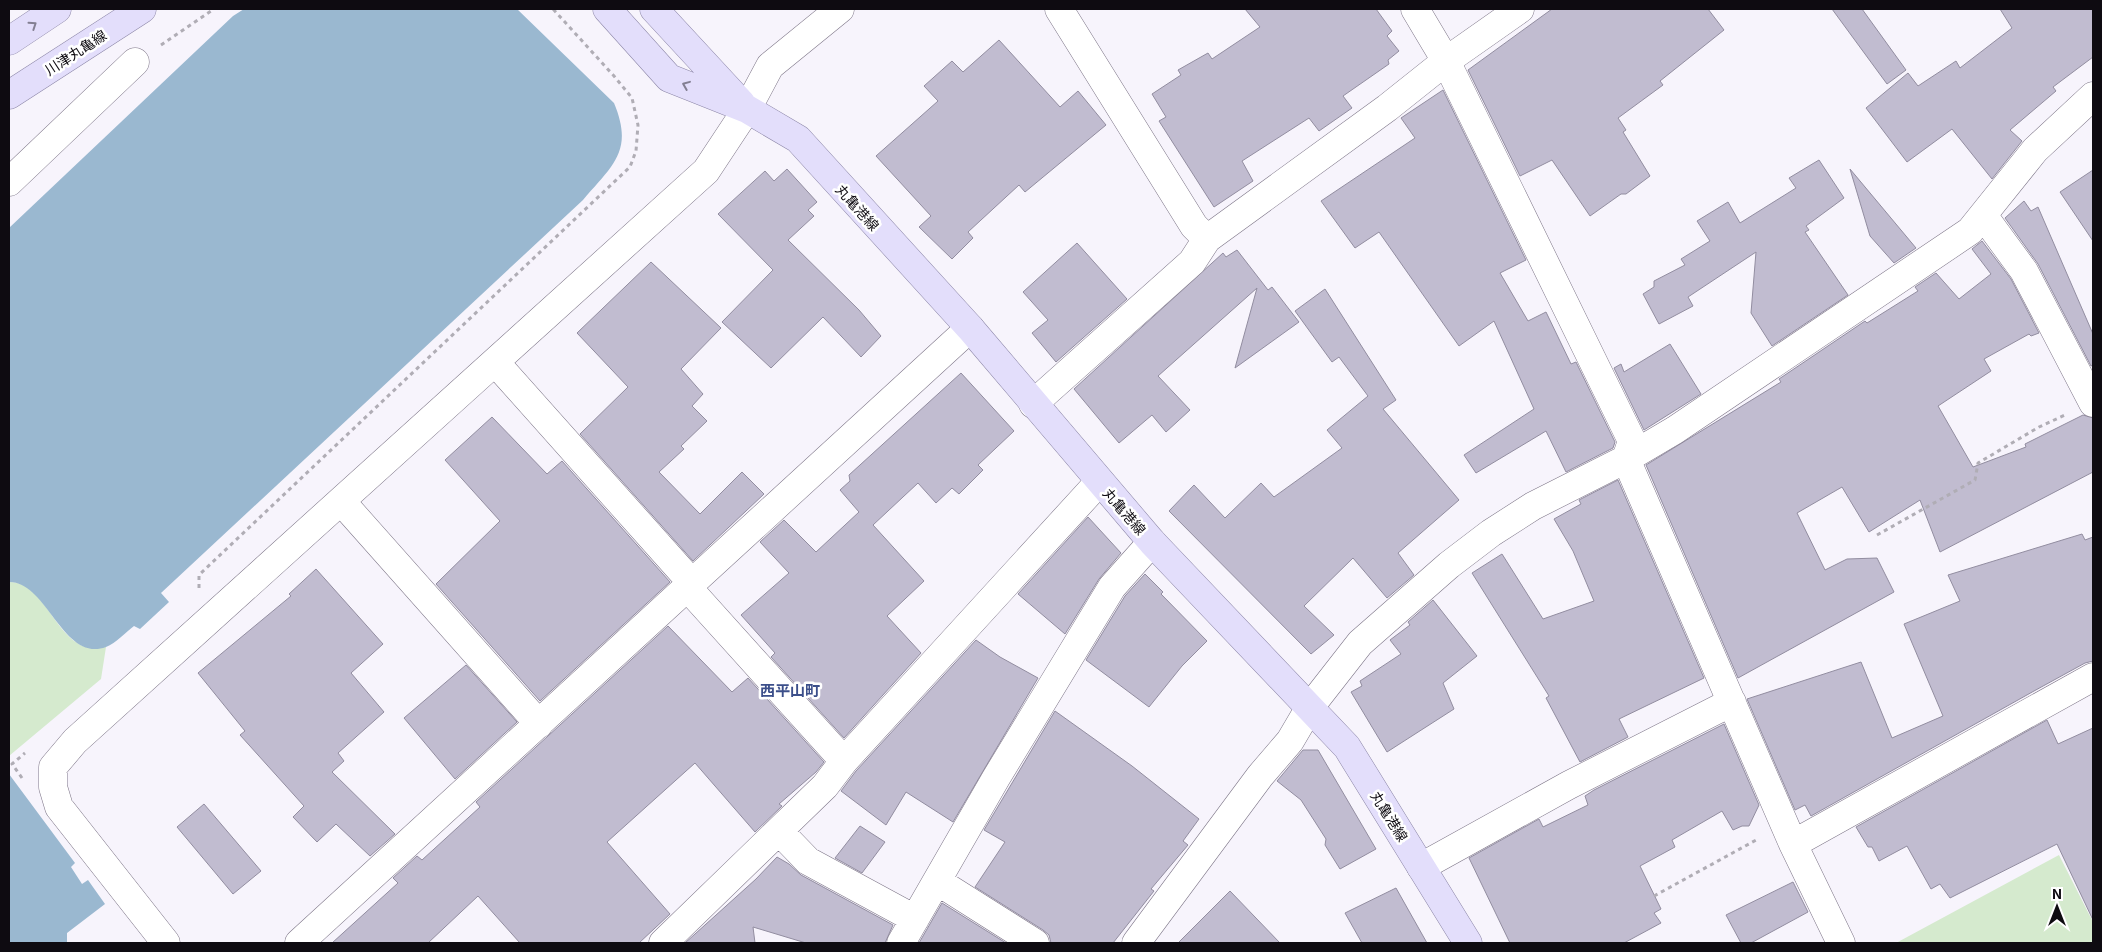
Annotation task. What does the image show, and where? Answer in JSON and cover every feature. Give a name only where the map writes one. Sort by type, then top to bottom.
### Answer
[{"type":"main road","points":[[9,41],[57,9]]},
{"type":"main road","name":"川津丸亀線","points":[[11,93],[142,9]]},
{"type":"main road","name":"丸亀港線","points":[[607,9],[670,78],[747,109],[798,139],[970,328],[1099,482],[1152,542],[1347,747],[1468,943]]},
{"type":"main road","name":"丸亀港線","points":[[654,9],[747,109]]},
{"type":"street","points":[[166,943],[59,806],[53,788],[53,767],[76,741],[706,171],[747,109],[770,66],[840,9]]},
{"type":"street","points":[[1059,9],[1194,226],[1207,239]]},
{"type":"street","points":[[1415,9],[1446,61],[1632,441],[1626,459],[1789,834],[1841,943]]},
{"type":"street","points":[[1033,404],[1192,262],[1207,239],[1387,108],[1446,61],[1520,9]]},
{"type":"street","points":[[9,182],[135,62]]},
{"type":"street","points":[[1136,943],[1260,776],[1290,741],[1310,707],[1360,643],[1449,564],[1491,533],[1533,506],[1626,459],[1675,430],[1970,231],[2035,150],[2093,96]]},
{"type":"street","points":[[1983,215],[2024,271],[2093,402]]},
{"type":"street","points":[[299,943],[691,586],[970,328]]},
{"type":"street","points":[[495,362],[844,761]]},
{"type":"street","points":[[663,943],[825,786],[844,761],[1099,482]]},
{"type":"street","points":[[341,501],[540,724]]},
{"type":"street","points":[[901,943],[1112,587],[1152,542]]},
{"type":"street","points":[[1789,834],[2093,677]]},
{"type":"street","points":[[1421,867],[1569,785],[1732,702]]},
{"type":"street","points":[[779,831],[808,861],[915,918]]},
{"type":"street","points":[[937,881],[1035,943]]},
{"type":"path","points":[[135,62],[214,9]]},
{"type":"path","points":[[200,590],[199,575],[630,167],[636,151],[638,125],[632,98],[553,9]]},
{"type":"path","points":[[1877,535],[1975,480],[1978,463],[2039,427],[2093,402]]},
{"type":"path","points":[[1654,896],[1789,834]]},
{"type":"green space","points":[[9,582],[21,584],[32,591],[42,601],[68,636],[79,644],[93,648],[106,647],[101,679],[9,756]]},
{"type":"green space","points":[[2059,855],[2093,922],[2093,943],[1896,943]]},
{"type":"water","points":[[244,9],[517,9],[614,103],[620,120],[621,146],[611,167],[583,200],[161,593],[169,602],[140,629],[134,626],[110,645],[91,649],[78,643],[66,633],[34,594],[22,585],[9,582],[9,228],[233,16]]},
{"type":"water","points":[[9,774],[75,863],[71,867],[82,884],[88,880],[105,904],[67,933],[67,943],[9,943]]},
{"type":"building","points":[[1245,9],[1376,9],[1392,31],[1387,36],[1399,51],[1388,60],[1389,64],[1343,96],[1352,108],[1319,131],[1309,118],[1242,161],[1253,181],[1214,207],[1159,121],[1166,117],[1152,94],[1181,75],[1178,70],[1208,53],[1212,59],[1260,27]]},
{"type":"building","points":[[1552,9],[1708,9],[1724,30],[1660,81],[1663,85],[1618,118],[1626,130],[1623,132],[1650,176],[1626,194],[1621,194],[1590,216],[1552,160],[1520,176],[1468,70]]},
{"type":"building","points":[[1832,9],[1862,9],[1906,70],[1887,84]]},
{"type":"building","points":[[2000,9],[2093,9],[2093,57],[2053,87],[2056,91],[2010,130],[2022,141],[1992,179],[1952,129],[1907,162],[1866,108],[1908,73],[1918,86],[1956,61],[1960,68],[2012,28]]},
{"type":"building","points":[[999,40],[1060,107],[1078,91],[1106,125],[1025,192],[1019,185],[968,232],[973,238],[952,259],[919,227],[931,216],[876,156],[938,101],[924,86],[952,61],[963,72]]},
{"type":"building","points":[[1443,90],[1526,260],[1500,273],[1528,321],[1546,312],[1571,364],[1576,362],[1615,442],[1613,448],[1566,472],[1546,431],[1476,473],[1464,455],[1534,409],[1494,321],[1459,346],[1379,232],[1355,248],[1321,201],[1415,138],[1401,118]]},
{"type":"building","points":[[1819,160],[1844,198],[1806,226],[1809,230],[1805,232],[1848,295],[1772,346],[1751,313],[1756,252],[1688,297],[1693,306],[1659,324],[1643,294],[1654,287],[1654,281],[1685,265],[1681,259],[1710,241],[1697,221],[1728,202],[1740,223],[1796,188],[1789,178]]},
{"type":"building","points":[[787,169],[817,202],[808,210],[814,216],[788,240],[859,310],[881,336],[861,357],[823,317],[771,368],[722,322],[773,270],[718,214],[765,171],[774,181]]},
{"type":"building","points":[[1850,169],[1916,248],[1894,263],[1870,236]]},
{"type":"building","points":[[2093,170],[2093,241],[2060,192]]},
{"type":"building","points":[[2024,201],[2031,211],[2038,207],[2093,334],[2093,365],[2091,366],[2038,264],[2005,218]]},
{"type":"building","points":[[1982,241],[2011,279],[2039,333],[2031,336],[2029,334],[1984,359],[1991,371],[1938,406],[1973,467],[2026,447],[2025,444],[2083,415],[2093,418],[2093,472],[1940,552],[1920,500],[1869,532],[1842,487],[1797,513],[1825,570],[1847,559],[1877,558],[1894,592],[1738,678],[1646,465],[1781,382],[1779,379],[1865,321],[1867,323],[1918,291],[1915,287],[1936,273],[1959,299],[1991,274],[1972,249]]},
{"type":"building","points":[[1077,243],[1127,299],[1056,362],[1032,333],[1048,320],[1023,292]]},
{"type":"building","points":[[1237,250],[1268,290],[1272,287],[1299,322],[1235,368],[1257,288],[1158,376],[1190,410],[1166,432],[1152,415],[1119,443],[1074,389],[1223,253],[1226,257]]},
{"type":"building","points":[[651,262],[721,328],[681,369],[703,394],[692,406],[707,421],[681,446],[684,449],[659,472],[700,514],[742,472],[764,494],[693,561],[580,434],[628,387],[577,333]]},
{"type":"building","points":[[1325,289],[1396,400],[1383,409],[1459,500],[1398,553],[1414,575],[1387,598],[1353,558],[1304,606],[1334,635],[1311,654],[1169,511],[1194,485],[1225,518],[1261,483],[1274,497],[1342,448],[1327,430],[1368,396],[1339,357],[1332,362],[1295,311]]},
{"type":"building","points":[[1670,344],[1701,394],[1644,430],[1614,368],[1621,364],[1624,372]]},
{"type":"building","points":[[961,373],[1014,431],[978,465],[983,470],[959,494],[952,488],[936,503],[918,483],[873,525],[924,581],[887,616],[921,653],[844,738],[771,657],[775,653],[741,615],[789,573],[760,542],[784,520],[816,552],[859,512],[840,490],[850,481],[849,475]]},
{"type":"building","points":[[492,417],[547,474],[562,461],[670,582],[540,701],[436,584],[500,521],[445,460]]},
{"type":"building","points":[[1618,480],[1704,678],[1619,719],[1628,737],[1580,762],[1546,698],[1549,696],[1472,573],[1502,554],[1543,619],[1594,601],[1573,551],[1554,519],[1581,504],[1579,500]]},
{"type":"building","points":[[1088,517],[1121,553],[1099,579],[1065,634],[1018,594]]},
{"type":"building","points":[[2082,534],[2085,540],[2093,537],[2093,661],[2085,663],[2034,691],[1811,816],[1805,805],[1795,810],[1747,699],[1861,662],[1892,738],[1943,716],[1904,624],[1960,601],[1948,575]]},
{"type":"building","points":[[316,569],[383,644],[351,673],[384,712],[338,753],[344,761],[332,772],[395,834],[370,856],[336,824],[317,842],[293,817],[304,806],[240,735],[245,731],[198,673],[291,596],[289,594]]},
{"type":"building","points":[[1145,574],[1163,592],[1161,594],[1207,641],[1182,666],[1149,707],[1086,660],[1125,596]]},
{"type":"building","points":[[1433,600],[1477,656],[1443,683],[1454,709],[1387,752],[1351,692],[1362,686],[1360,681],[1401,654],[1390,640],[1410,625],[1408,622]]},
{"type":"building","points":[[668,626],[732,692],[748,678],[824,762],[816,772],[779,804],[782,806],[755,832],[695,763],[607,842],[670,914],[639,943],[520,943],[478,896],[428,943],[332,943],[398,883],[393,878],[417,856],[422,860],[480,807],[476,802]]},
{"type":"building","points":[[976,640],[1000,657],[1038,678],[953,822],[906,792],[886,825],[841,791],[856,771]]},
{"type":"building","points":[[466,665],[517,722],[455,779],[404,718]]},
{"type":"building","points":[[1055,711],[1132,766],[1199,819],[1183,841],[1188,845],[1151,889],[1154,891],[1113,943],[1051,943],[1049,935],[1043,930],[975,887],[1005,842],[984,830]]},
{"type":"building","points":[[2047,720],[2058,744],[2093,728],[2093,920],[2057,844],[1950,898],[1940,884],[1931,889],[1907,846],[1879,861],[1872,847],[1868,847],[1856,827]]},
{"type":"building","points":[[1724,724],[1759,805],[1749,826],[1742,826],[1733,830],[1722,811],[1672,840],[1675,847],[1640,866],[1661,909],[1654,913],[1661,923],[1624,943],[1510,943],[1469,858],[1539,819],[1543,827],[1588,805],[1585,796],[1594,790]]},
{"type":"building","points":[[1303,750],[1318,750],[1376,849],[1340,869],[1325,845],[1326,839],[1301,800],[1277,781]]},
{"type":"building","points":[[204,804],[261,871],[233,894],[177,827]]},
{"type":"building","points":[[860,826],[885,842],[862,873],[835,858]]},
{"type":"building","points":[[777,857],[789,864],[801,875],[893,925],[885,943],[806,943],[753,927],[755,943],[685,943],[756,879]]},
{"type":"building","points":[[1793,882],[1808,912],[1751,943],[1741,943],[1726,915]]},
{"type":"building","points":[[1396,888],[1427,943],[1362,943],[1345,913]]},
{"type":"building","points":[[1230,891],[1280,943],[1178,943]]},
{"type":"building","points":[[942,903],[1006,943],[919,943]]},
{"type":"district","name":"西平山町","points":[[790,689]]}]
